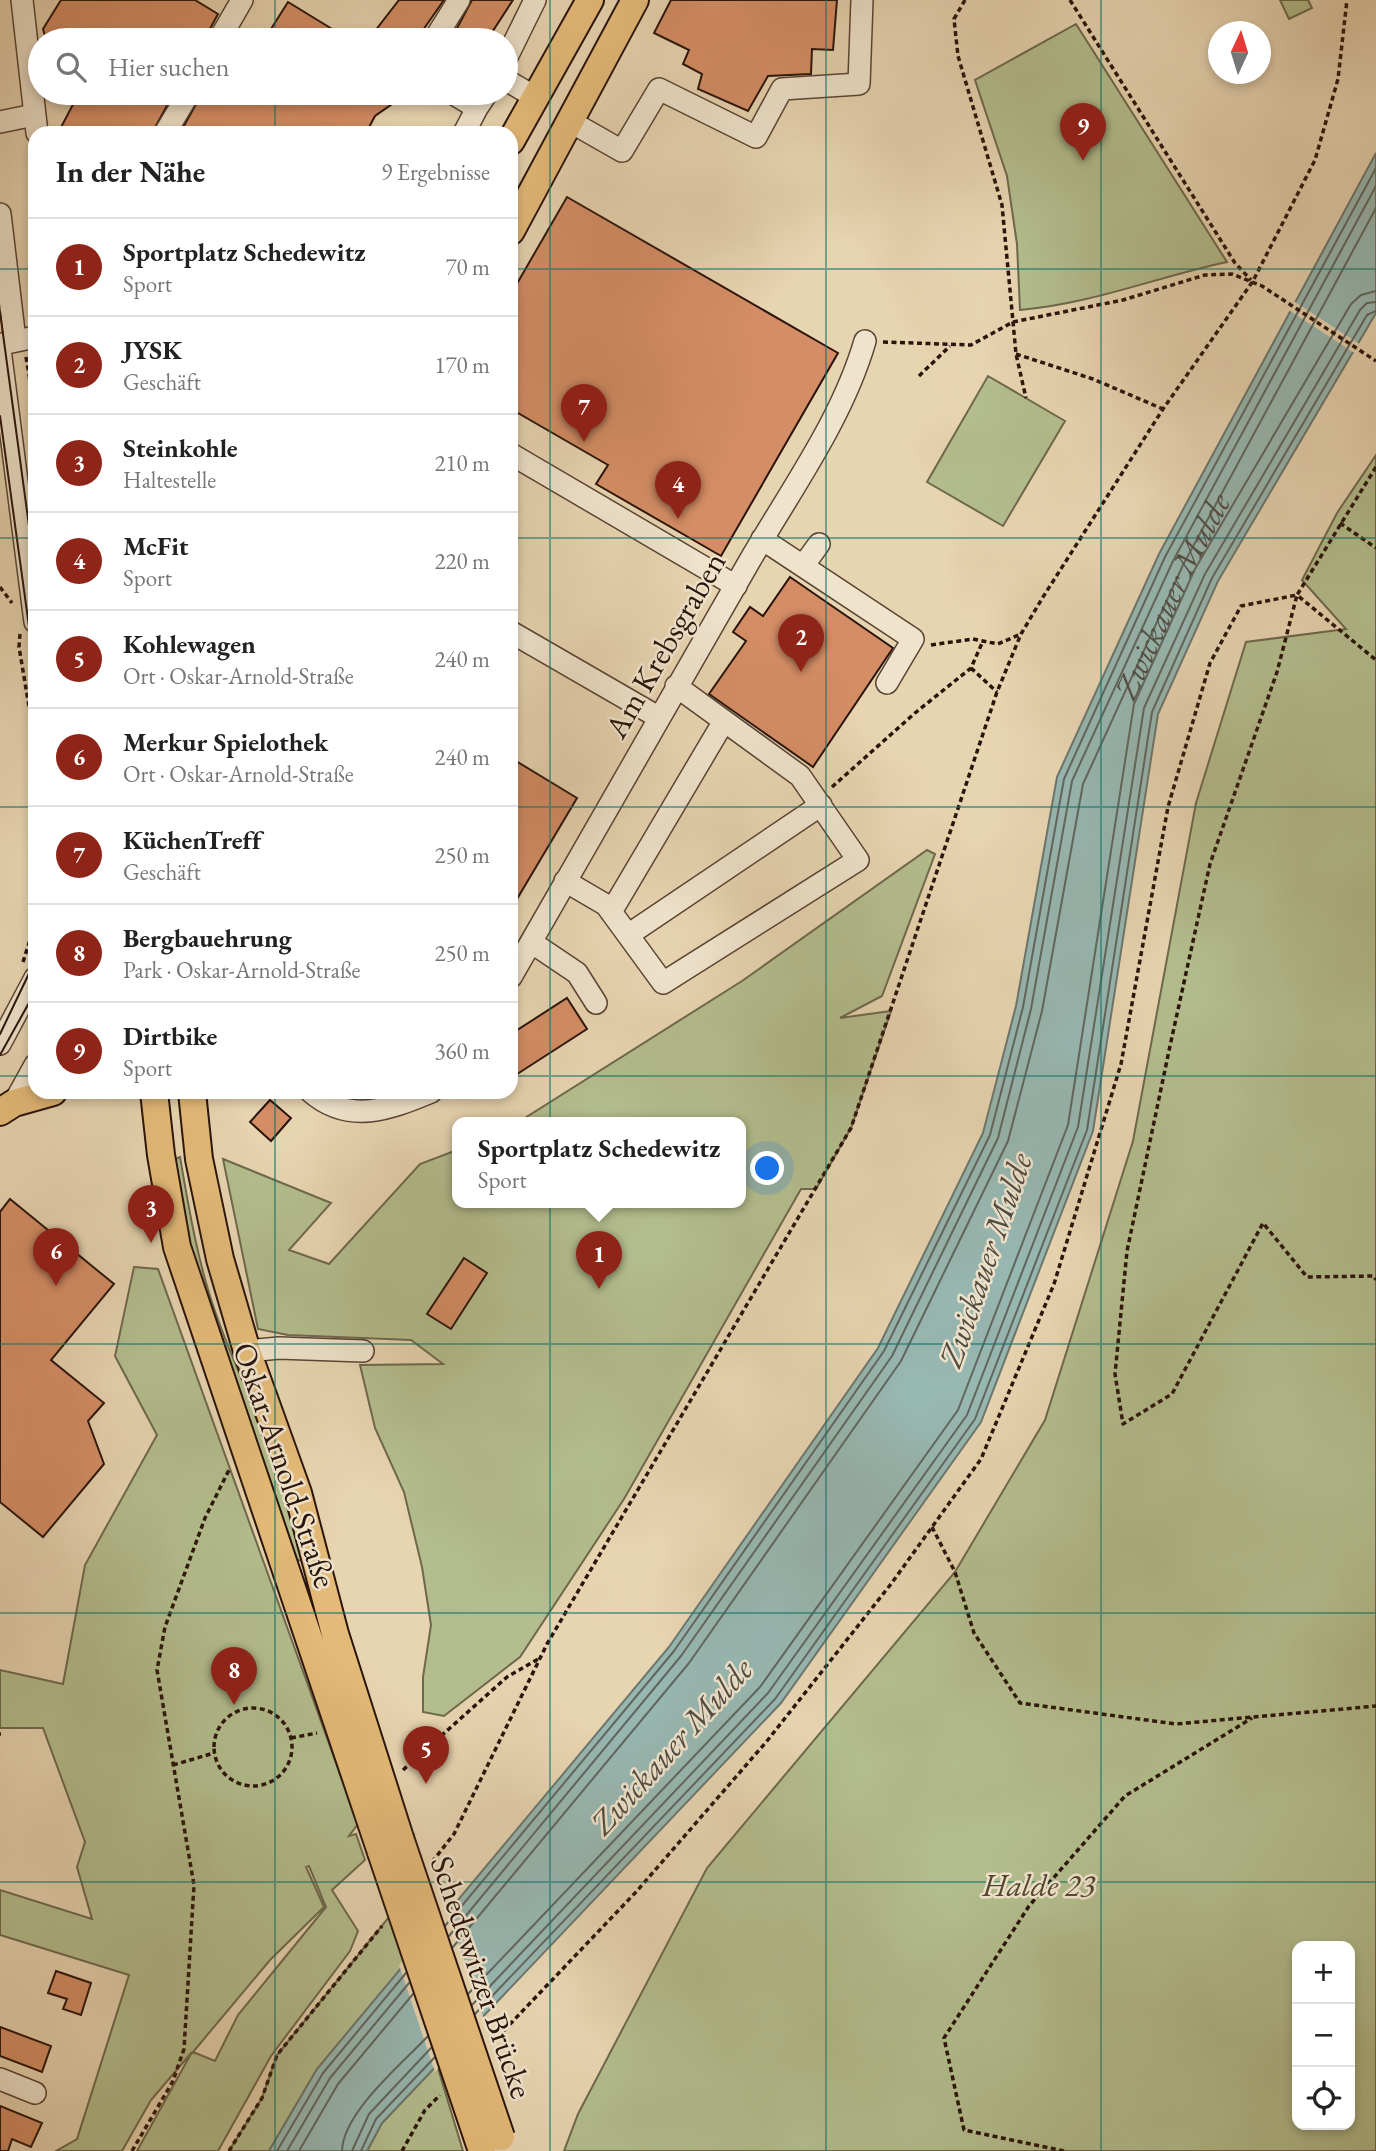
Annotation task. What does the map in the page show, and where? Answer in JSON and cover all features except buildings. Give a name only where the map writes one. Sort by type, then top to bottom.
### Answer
[{"type":"main road","points":[[518,128],[590,0]]},
{"type":"main road","points":[[518,218],[635,0]]},
{"type":"main road","points":[[7,1107],[32,1099]]},
{"type":"main road","name":"Oskar-Arnold-Straße","points":[[155,1099],[160,1155],[177,1247],[243,1443],[391,1845]]},
{"type":"main road","name":"Oskar-Arnold-Straße","points":[[193,1099],[199,1159],[218,1246],[247,1352],[298,1493],[335,1634],[383,1789],[391,1845]]},
{"type":"main road","name":"Schedewitzer Brücke","points":[[391,1845],[496,2146]]},
{"type":"street","points":[[22,0],[28,53]]},
{"type":"street","points":[[226,28],[242,0]]},
{"type":"street","points":[[441,28],[458,0]]},
{"type":"street","points":[[518,34],[535,0]]},
{"type":"street","points":[[571,122],[622,151],[659,89],[756,137],[782,89],[859,84],[862,0]]},
{"type":"street","points":[[518,87],[535,96]]},
{"type":"street","points":[[0,122],[36,124],[34,105]]},
{"type":"street","points":[[169,126],[182,105]]},
{"type":"street","points":[[468,126],[480,105]]},
{"type":"street","points":[[0,214],[15,342],[19,483],[28,625]]},
{"type":"street","name":"Am Krebsgraben","points":[[518,965],[676,685],[820,442],[857,370],[865,341]]},
{"type":"street","points":[[0,446],[28,500]]},
{"type":"street","points":[[518,458],[736,586]]},
{"type":"street","points":[[762,539],[913,639],[887,683]]},
{"type":"street","points":[[803,566],[818,544]]},
{"type":"street","points":[[518,636],[658,718]]},
{"type":"street","points":[[565,881],[606,905],[663,983],[858,860],[800,776],[676,685]]},
{"type":"street","points":[[611,912],[724,721]]},
{"type":"street","points":[[628,935],[819,803]]},
{"type":"street","points":[[531,942],[577,973],[596,1003]]},
{"type":"street","points":[[0,1044],[28,991]]},
{"type":"street","points":[[7,1107],[28,1076]]},
{"type":"street","points":[[320,1099],[354,1113],[389,1110],[415,1099]]},
{"type":"street","points":[[247,1352],[279,1348],[363,1351]]},
{"type":"street","points":[[0,2079],[35,2093]]},
{"type":"path","points":[[965,0],[954,19],[958,56],[1002,205],[1016,354],[1026,398]]},
{"type":"path","points":[[1070,0],[1236,263],[1253,281]]},
{"type":"path","points":[[428,1868],[454,1834],[541,1658],[851,1128],[997,692],[1021,634],[1163,410],[1253,281],[1315,160],[1338,79],[1347,0]]},
{"type":"path","points":[[865,341],[971,345],[1013,322],[1123,300],[1205,275],[1231,274],[1262,286],[1376,361]]},
{"type":"path","points":[[15,342],[28,386]]},
{"type":"path","points":[[919,376],[952,345]]},
{"type":"path","points":[[1016,354],[1093,379],[1163,410]]},
{"type":"path","points":[[1376,467],[1297,595],[1277,672],[1210,863],[1127,1251],[1115,1374],[1123,1424],[1172,1394],[1263,1223],[1307,1277],[1374,1276],[1376,1280]]},
{"type":"path","points":[[1340,523],[1376,548]]},
{"type":"path","points":[[1297,595],[1376,660]]},
{"type":"path","points":[[484,2051],[636,1892],[768,1741],[932,1527],[981,1458],[1054,1284],[1121,1064],[1168,807],[1210,663],[1241,606],[1297,595]]},
{"type":"path","points":[[28,625],[19,647],[28,697]]},
{"type":"path","points":[[913,639],[927,645],[973,639],[998,644],[1021,634]]},
{"type":"path","points":[[819,803],[905,721],[971,668],[984,641]]},
{"type":"path","points":[[971,668],[997,692]]},
{"type":"path","points":[[132,2151],[173,2081],[184,2049],[194,1885],[157,1670],[165,1628],[205,1518],[243,1443]]},
{"type":"path","points":[[932,1527],[955,1572],[974,1633],[1020,1703],[1176,1724],[1376,1706]]},
{"type":"path","points":[[383,1789],[507,1677],[541,1658]]},
{"type":"path","points":[[243,1710],[267,1711],[286,1726],[291,1738],[289,1763],[272,1782],[259,1786],[235,1782],[219,1766],[215,1753],[217,1733],[223,1723],[243,1710]]},
{"type":"path","points":[[1064,2151],[964,2130],[944,2039],[1029,1906],[1125,1796],[1252,1718]]},
{"type":"path","points":[[173,1765],[215,1753]]},
{"type":"path","points":[[229,2151],[262,2098],[277,2055],[389,1917]]},
{"type":"path","points":[[402,2151],[425,2110],[444,2091]]},
{"type":"green space","points":[[1280,0],[1308,0],[1312,8],[1289,19]]},
{"type":"green space","points":[[1076,24],[1227,262],[1098,296],[1020,310],[1017,244],[1007,176],[975,80]]},
{"type":"green space","points":[[988,376],[1065,421],[1003,526],[927,482]]},
{"type":"green space","name":"Halde 23","points":[[1376,455],[1376,2151],[564,2151],[578,2114],[707,1868],[955,1572],[1045,1420],[1133,1141],[1196,803],[1246,642],[1346,629],[1302,580],[1337,513]]},
{"type":"green space","points":[[927,850],[935,854],[882,996],[840,1018],[891,1011],[851,1128],[816,1189],[801,1189],[624,1499],[520,1657],[444,1716],[423,1712],[423,1677],[431,1625],[422,1567],[404,1492],[375,1428],[360,1365],[443,1364],[411,1340],[288,1335],[258,1329],[223,1159],[331,1203],[289,1250],[329,1264],[420,1164],[452,1152],[452,1208],[746,1208],[746,1117],[527,1117],[742,981]]},
{"type":"green space","points":[[180,1157],[204,1276],[288,1497],[302,1561],[294,1559],[196,1277],[173,1160]]},
{"type":"green space","points":[[134,1267],[158,1269],[358,1824],[349,1836],[356,1834],[365,1860],[332,1890],[358,1931],[350,1951],[271,2056],[218,2151],[137,2151],[192,2052],[151,2100],[122,2151],[56,2151],[77,2139],[129,1975],[0,1935],[0,1890],[92,1919],[77,1867],[85,1842],[43,1728],[0,1728],[0,1670],[63,1684],[85,1565],[157,1435],[115,1356]],"holes":[[[309,1866],[326,1907],[238,2015],[215,2061],[193,2052],[270,1960],[324,1907],[306,1867]]]},
{"type":"green space","points":[[389,1917],[405,1964],[317,2069],[269,2151],[229,2151],[262,2098],[277,2055]]},
{"type":"green space","points":[[437,2065],[463,2151],[367,2151],[382,2123]]},
{"type":"water","name":"Zwickauer Mulde","points":[[1376,153],[1376,313],[1218,581],[1158,714],[1093,1131],[981,1422],[781,1703],[382,2123],[367,2151],[269,2151],[317,2069],[669,1647],[878,1348],[983,1133],[1016,1006],[1057,777],[1159,554]]},
{"type":"pier","points":[[1292,300],[1361,345],[1356,354],[1287,309]]},
{"type":"pier","points":[[447,1908],[484,2020],[435,2072],[399,1965]]},
{"type":"tram line","points":[[0,312],[28,518]]},
{"type":"tram line","points":[[0,416],[28,619]]},
{"type":"tram line","points":[[0,1034],[28,976]]},
{"type":"tram line","points":[[0,1055],[28,1005]]},
{"type":"place","name":"Dirtbike","points":[[1083,161]]},
{"type":"place","name":"KüchenTreff","points":[[584,442]]},
{"type":"place","name":"McFit","points":[[678,519]]},
{"type":"place","name":"JYSK","points":[[801,672]]},
{"type":"place","name":"Steinkohle","points":[[151,1243]]},
{"type":"place","name":"Merkur Spielothek","points":[[56,1286]]},
{"type":"place","name":"Sportplatz Schedewitz","points":[[599,1289]]},
{"type":"place","name":"Bergbauehrung","points":[[234,1705]]},
{"type":"place","name":"Kohlewagen","points":[[426,1784]]}]
